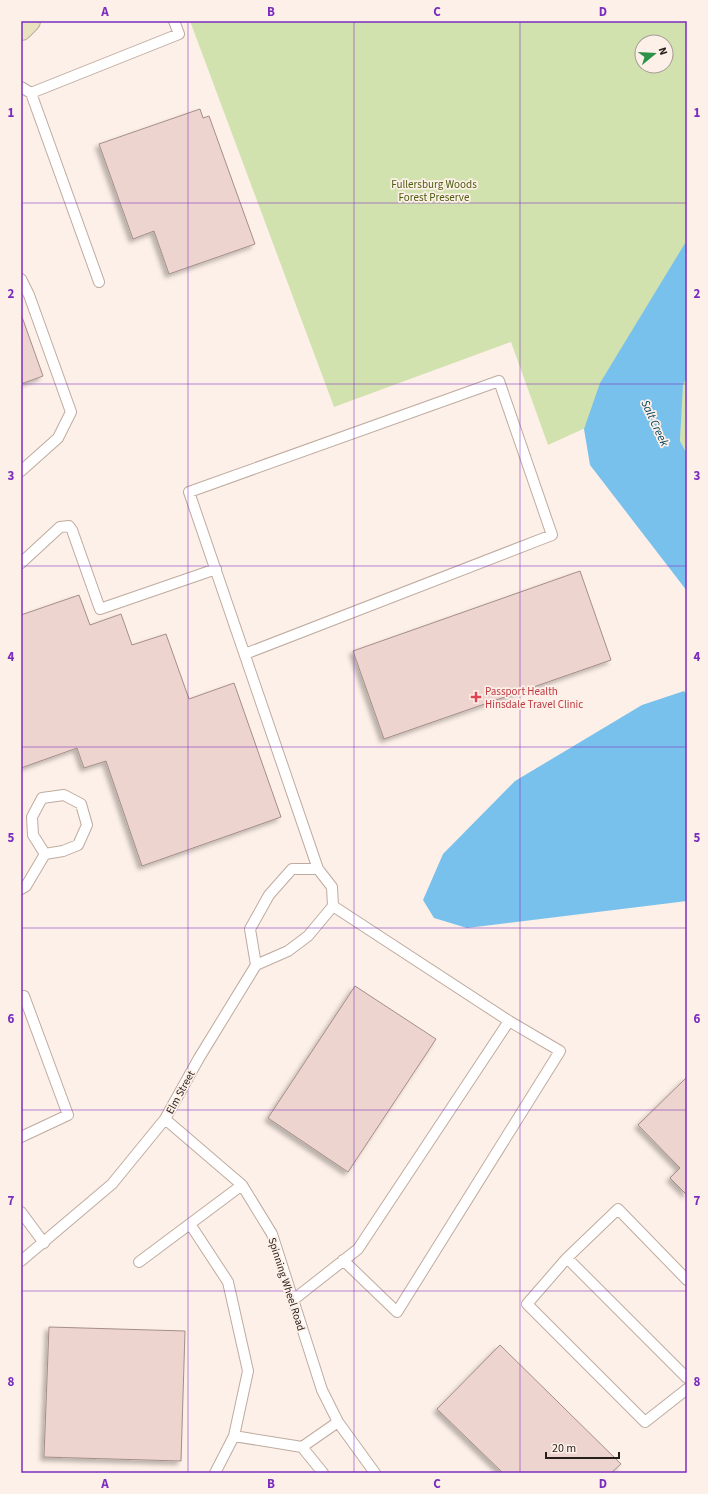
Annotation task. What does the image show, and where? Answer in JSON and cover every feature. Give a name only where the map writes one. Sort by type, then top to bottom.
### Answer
[{"type":"main road","points":[[21,29],[29,21]]},
{"type":"lane","points":[[31,93],[179,34],[174,21]]},
{"type":"lane","points":[[21,87],[31,93],[99,282]]},
{"type":"lane","points":[[21,279],[29,295],[71,412],[58,438],[21,471]]},
{"type":"lane","points":[[245,654],[552,535],[499,381],[189,492],[318,869],[332,887],[333,906],[308,936],[288,951],[256,966],[250,929],[269,895],[292,869],[318,869]]},
{"type":"lane","points":[[21,563],[60,527],[69,526],[72,530],[100,609],[216,569]]},
{"type":"lane","points":[[21,889],[26,886],[45,854],[63,851],[78,845],[87,825],[80,804],[64,796],[42,798],[32,817],[33,835],[45,854]]},
{"type":"lane","points":[[333,906],[509,1021],[560,1051],[397,1312],[343,1260]]},
{"type":"lane","name":"Elm Street","points":[[21,1261],[112,1184],[165,1119],[256,966]]},
{"type":"lane","points":[[21,997],[24,996],[68,1115],[21,1137]]},
{"type":"lane","points":[[293,1300],[358,1248],[509,1021]]},
{"type":"lane","name":"Spinning Wheel Road","points":[[165,1119],[242,1185],[272,1234],[322,1390],[338,1422],[375,1473]]},
{"type":"lane","points":[[140,1262],[242,1185]]},
{"type":"lane","points":[[687,1280],[618,1209],[567,1258],[527,1304],[645,1422],[687,1389]]},
{"type":"lane","points":[[21,1212],[44,1243]]},
{"type":"lane","points":[[190,1224],[228,1282],[248,1371],[234,1436],[215,1473]]},
{"type":"lane","points":[[567,1258],[687,1378]]},
{"type":"lane","points":[[302,1447],[338,1422]]},
{"type":"lane","points":[[234,1436],[302,1447],[323,1473]]},
{"type":"green space","name":"Fullersburg Woods Forest Preserve","points":[[190,21],[687,21],[687,454],[680,441],[682,384],[548,445],[511,342],[334,407]]},
{"type":"water","name":"Salt Creek","points":[[687,240],[687,378],[683,384],[680,441],[687,454],[687,591],[590,465],[584,429],[600,383]]},
{"type":"water","points":[[684,691],[687,695],[687,901],[467,928],[434,918],[423,900],[443,854],[515,781],[642,705]]},
{"type":"building","points":[[200,109],[203,118],[209,116],[255,244],[169,274],[154,231],[133,239],[99,144]]},
{"type":"building","points":[[21,314],[43,376],[21,384]]},
{"type":"building","points":[[580,571],[611,660],[384,739],[353,651]]},
{"type":"building","points":[[79,595],[90,625],[121,614],[132,645],[166,634],[189,699],[234,683],[281,817],[142,866],[106,761],[84,768],[77,748],[21,768],[21,615]]},
{"type":"building","points":[[355,986],[436,1039],[348,1172],[268,1118]]},
{"type":"building","points":[[687,1077],[687,1195],[670,1178],[680,1168],[638,1125]]},
{"type":"building","points":[[49,1327],[185,1331],[181,1461],[44,1457]]},
{"type":"building","points":[[500,1345],[621,1464],[611,1473],[503,1473],[437,1409]]},
{"type":"place","name":"Passport Health Hinsdale Travel Clinic","points":[[476,697]]}]
